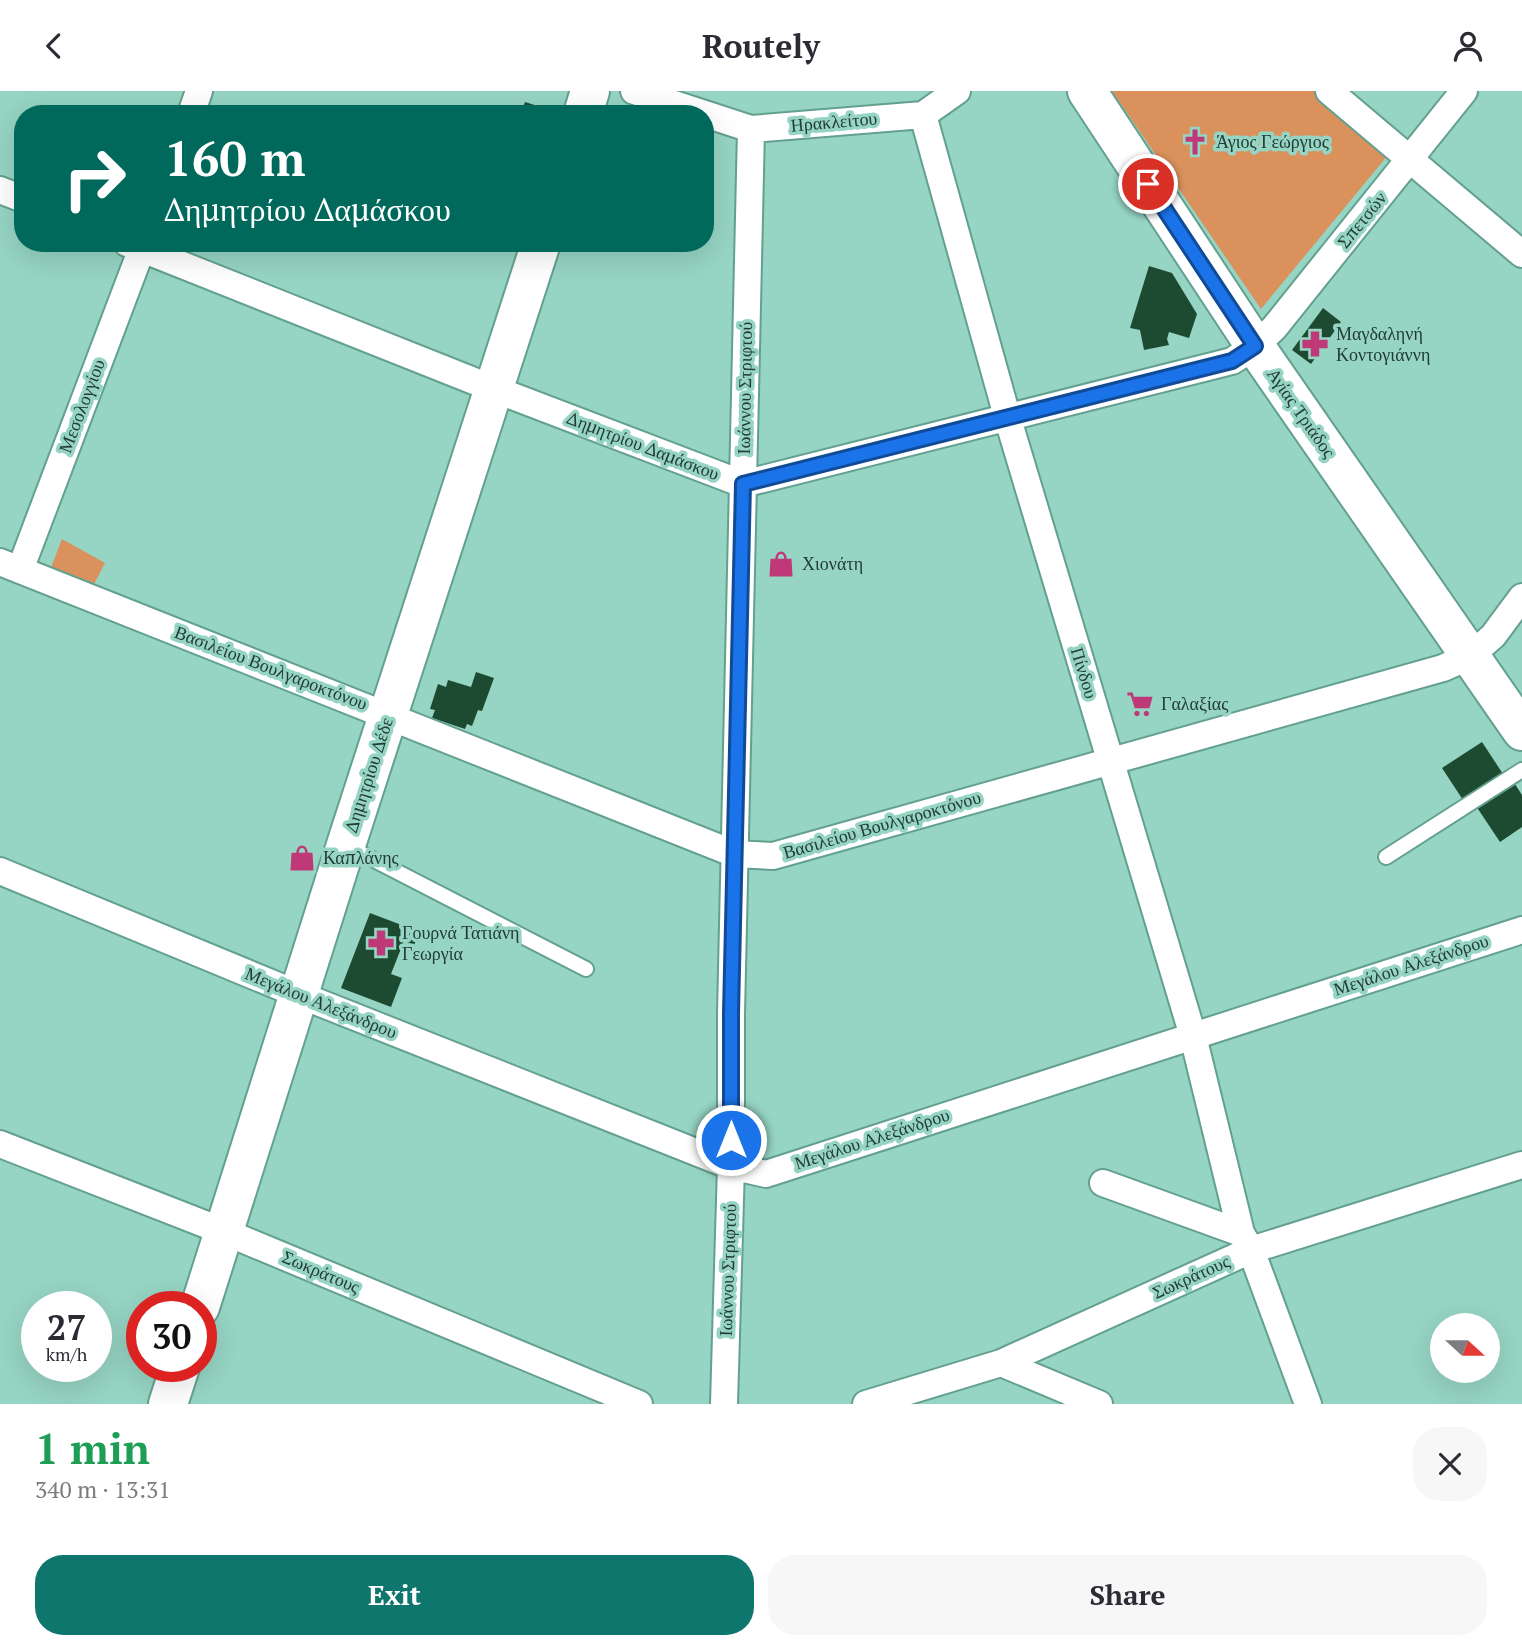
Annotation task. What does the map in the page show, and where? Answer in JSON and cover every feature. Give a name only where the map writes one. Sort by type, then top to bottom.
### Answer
[{"type":"street","name":"Ηρακλείτου","points":[[634,91],[677,105]]},
{"type":"street","points":[[923,115],[957,91]]},
{"type":"street","name":"Αγίας Τριάδος","points":[[1087,91],[1255,346],[1522,731]]},
{"type":"street","points":[[1328,91],[1522,254]]},
{"type":"street","name":"Σπετσών","points":[[1255,346],[1274,328],[1464,91]]},
{"type":"street","name":"Ηρακλείτου","points":[[714,117],[751,129],[923,115]]},
{"type":"street","name":"Πίνδου","points":[[923,115],[1007,416],[1193,1036],[1246,1242],[1308,1404]]},
{"type":"street","name":"Ιωάννου Στριφτού","points":[[724,1404],[751,129]]},
{"type":"street","name":"Μεσολογγίου","points":[[10,566],[134,252]]},
{"type":"street","name":"Δημητρίου Δαμάσκου","points":[[154,252],[494,389],[743,484]]},
{"type":"street","name":"Δημητρίου Δέδε","points":[[205,1291],[538,252]]},
{"type":"street","points":[[743,484],[1232,361],[1255,346]]},
{"type":"street","name":"Βασιλείου Βουλγαροκτόνου","points":[[10,566],[735,854],[774,856],[1443,668],[1470,656],[1493,636],[1522,597]]},
{"type":"street","name":"Μεγάλου Αλεξάνδρου","points":[[0,871],[300,995],[731,1166],[766,1174],[1522,930]]},
{"type":"street","name":"Σωκράτους","points":[[0,1144],[225,1232],[639,1404]]},
{"type":"street","name":"Σωκράτους","points":[[866,1404],[1000,1363],[1246,1242],[1522,1165]]},
{"type":"street","points":[[1103,1183],[1246,1242]]},
{"type":"street","points":[[1000,1363],[1099,1404]]},
{"type":"street","points":[[168,1404],[175,1382]]},
{"type":"lane","points":[[1386,857],[1522,770]]},
{"type":"lane","points":[[346,845],[586,969]]},
{"type":"shaded area","points":[[1112,91],[1345,91],[1402,138],[1261,309]]},
{"type":"shaded area","points":[[62,539],[105,563],[93,586],[50,570]]},
{"type":"building","points":[[1149,266],[1172,273],[1197,314],[1189,338],[1169,332],[1169,345],[1144,350],[1140,330],[1130,328]]},
{"type":"building","points":[[1323,308],[1341,322],[1311,364],[1292,350]]},
{"type":"building","points":[[476,672],[494,678],[482,711],[478,710],[472,726],[467,724],[465,729],[432,718],[435,710],[430,709],[438,684],[446,687],[448,680],[471,687]]},
{"type":"building","points":[[1482,742],[1503,774],[1463,800],[1442,768]]},
{"type":"building","points":[[1513,781],[1522,795],[1522,827],[1500,842],[1476,806]]},
{"type":"building","points":[[370,913],[420,932],[414,945],[404,941],[391,974],[402,978],[391,1007],[341,988]]},
{"type":"place","name":"Άγιος Γεώργιος","points":[[1195,142]]},
{"type":"place","name":"Μαγδαληνή Κοντογιάννη","points":[[1315,344]]},
{"type":"place","name":"Χιονάτη","points":[[781,564]]},
{"type":"place","name":"Γαλαξίας","points":[[1140,704]]},
{"type":"place","name":"Καπλάνης","points":[[302,858]]},
{"type":"place","name":"Γουρνά Τατιάνη Γεωργία","points":[[381,943]]},
{"type":"route","points":[[731,1140],[731,1013],[743,484],[1232,361],[1255,346],[1148,184]]}]
